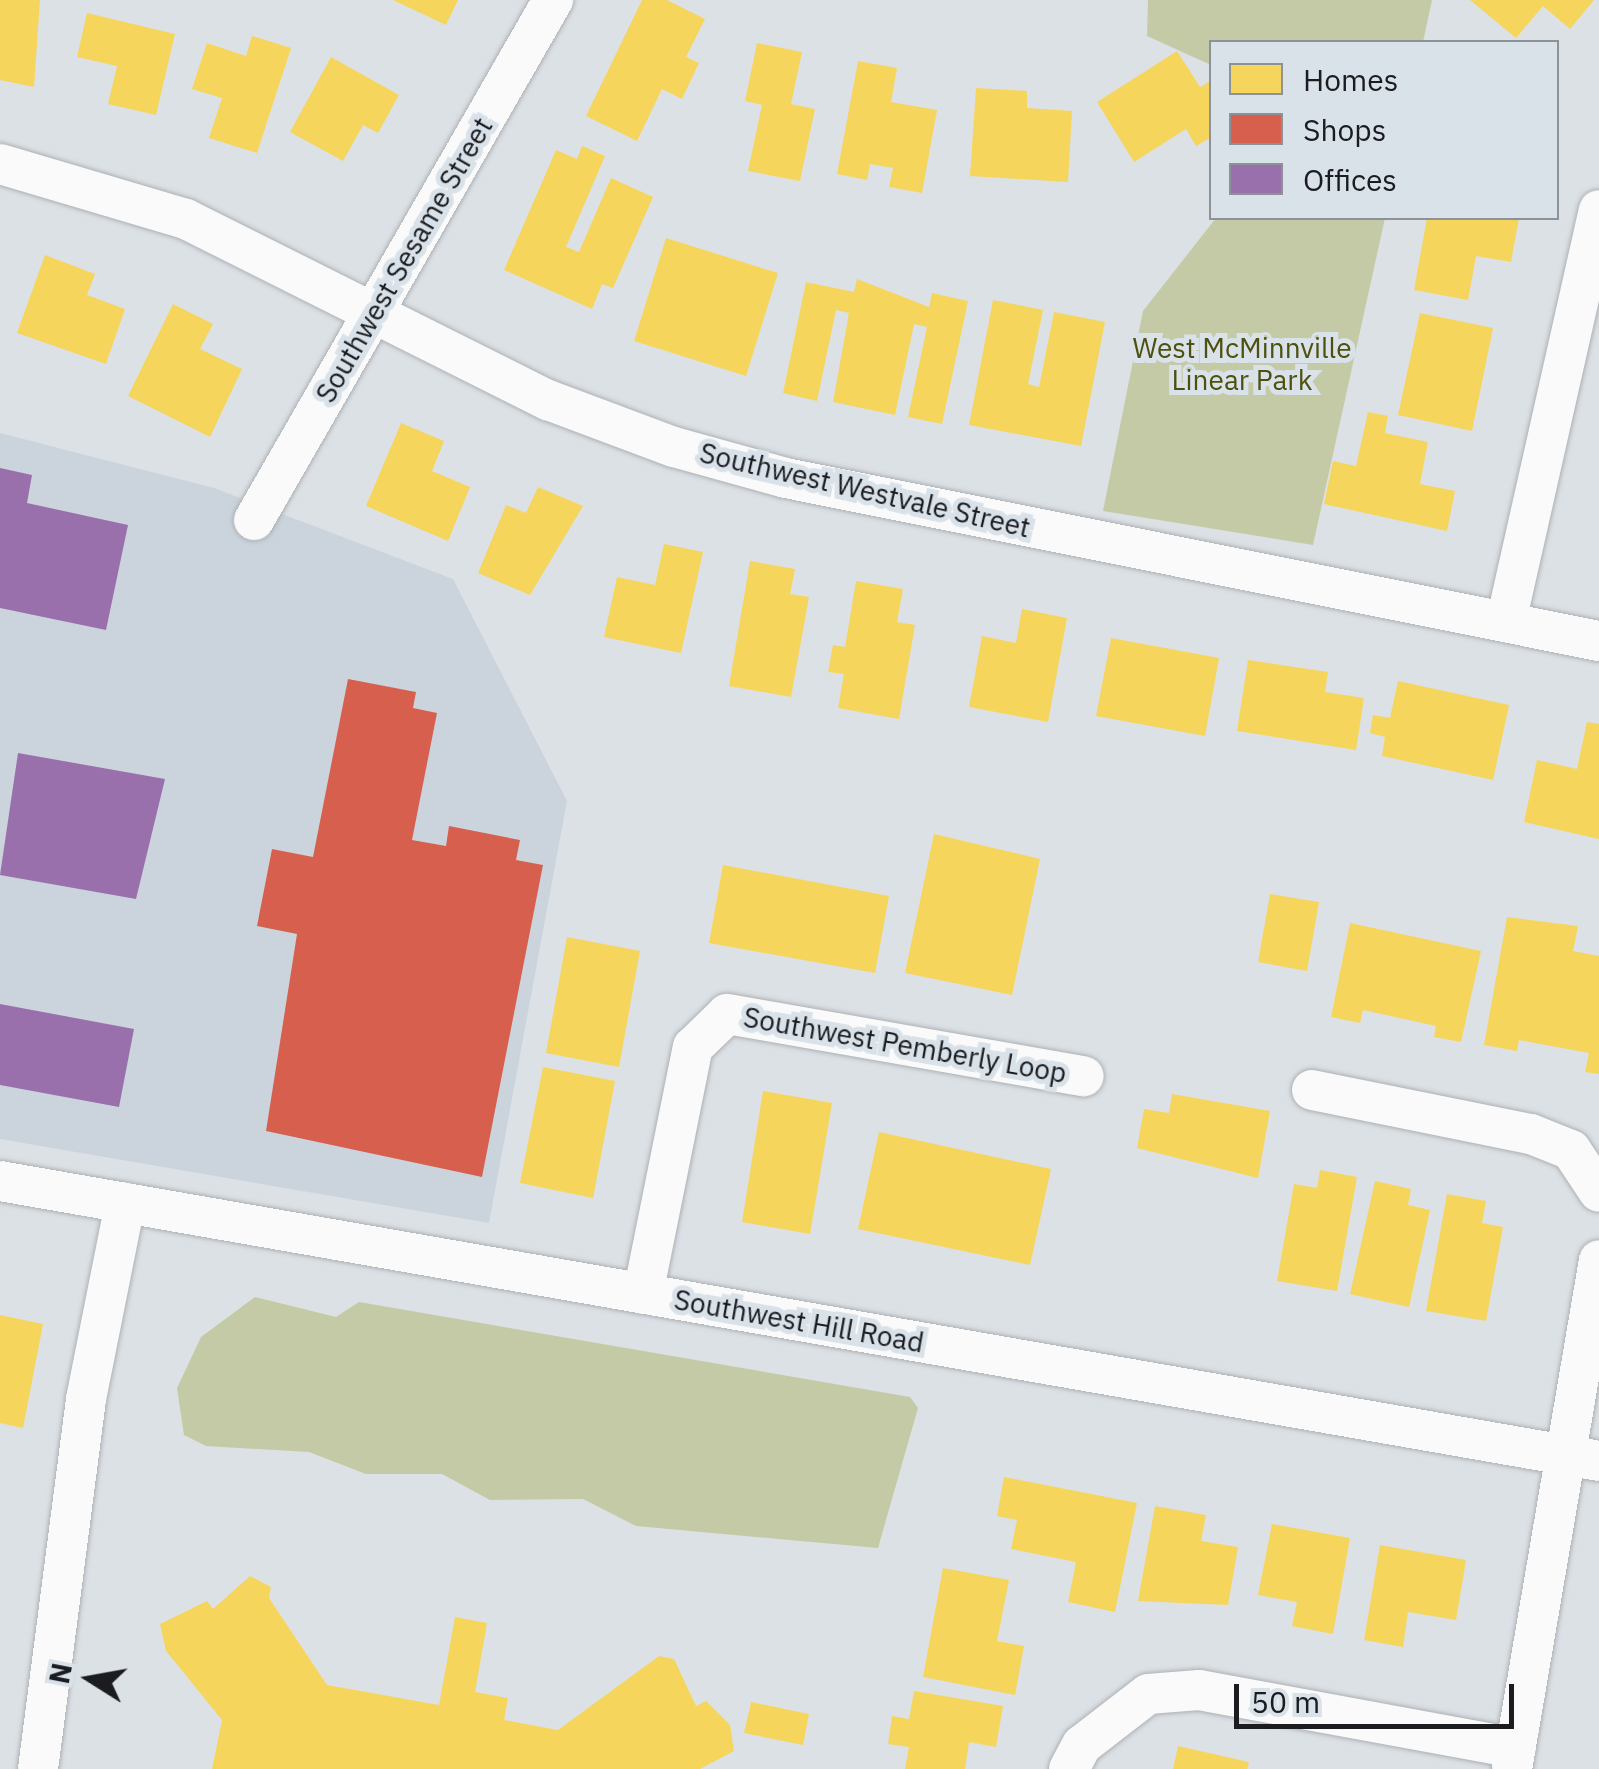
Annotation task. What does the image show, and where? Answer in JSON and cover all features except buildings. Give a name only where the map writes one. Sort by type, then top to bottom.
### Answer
[{"type":"street","name":"Southwest Sesame Street","points":[[254,520],[553,0]]},
{"type":"street","name":"Southwest Westvale Street","points":[[0,164],[186,220],[376,310],[548,400],[692,452],[1599,641]]},
{"type":"street","points":[[1506,622],[1599,210]]},
{"type":"street","name":"Southwest Pemberly Loop","points":[[643,1294],[693,1047],[726,1014],[1084,1076]]},
{"type":"street","points":[[1312,1090],[1532,1134],[1571,1150],[1599,1192]]},
{"type":"street","name":"Southwest Hill Road","points":[[0,1181],[1585,1459]]},
{"type":"street","points":[[38,1769],[86,1398],[124,1203]]},
{"type":"street","points":[[1068,1769],[1082,1745],[1148,1694],[1199,1690],[1514,1759],[1585,1459],[1599,1260]]},
{"type":"shaded area","points":[[0,433],[214,488],[453,579],[567,801],[489,1223],[0,1139]]},
{"type":"green space","points":[[1148,0],[1432,0],[1423,40],[1209,40],[1209,64],[1147,36]]},
{"type":"green space","name":"West McMinnville Linear Park","points":[[1214,220],[1385,220],[1313,545],[1103,511],[1143,311]]},
{"type":"green space","points":[[255,1297],[336,1317],[359,1302],[910,1397],[918,1408],[878,1548],[636,1526],[583,1499],[490,1500],[442,1474],[366,1474],[309,1452],[206,1446],[184,1435],[177,1388],[201,1337]]}]
